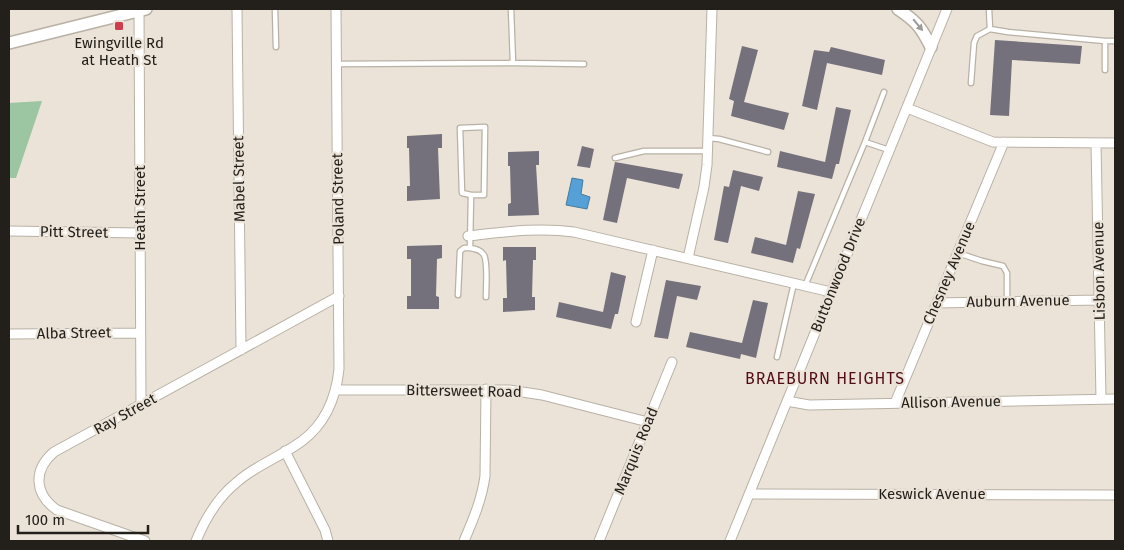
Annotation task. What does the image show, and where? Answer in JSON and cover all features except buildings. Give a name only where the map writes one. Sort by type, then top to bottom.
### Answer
[{"type":"main road","points":[[898,9],[914,20],[931,47]]},
{"type":"main road","points":[[9,42],[142,10]]},
{"type":"street","name":"Mabel Street","points":[[237,9],[242,350]]},
{"type":"street","name":"Poland Street","points":[[196,541],[212,508],[222,496],[248,473],[301,442],[311,433],[328,411],[336,390],[340,369],[336,9]]},
{"type":"street","points":[[688,258],[704,187],[708,151],[712,9]]},
{"type":"street","name":"Buttonwood Drive","points":[[730,541],[947,9]]},
{"type":"street","name":"Heath Street","points":[[141,405],[142,10]]},
{"type":"street","points":[[906,108],[993,142],[1115,143]]},
{"type":"street","name":"Chesney Avenue","points":[[895,403],[1004,142]]},
{"type":"street","name":"Lisbon Avenue","points":[[1096,143],[1101,399]]},
{"type":"street","points":[[470,236],[556,229],[831,292]]},
{"type":"street","name":"Pitt Street","points":[[9,231],[140,233]]},
{"type":"street","points":[[636,322],[653,250]]},
{"type":"street","name":"Ray Street","points":[[145,541],[57,510],[50,505],[40,491],[39,482],[39,474],[47,458],[54,452],[339,296]]},
{"type":"street","name":"Auburn Avenue","points":[[937,303],[1099,300]]},
{"type":"street","name":"Alba Street","points":[[9,334],[140,332]]},
{"type":"street","name":"Marquis Road","points":[[599,541],[672,362]]},
{"type":"street","points":[[464,541],[484,489],[486,389]]},
{"type":"street","name":"Bittersweet Road","points":[[336,390],[509,390],[530,393],[648,422]]},
{"type":"street","name":"Allison Avenue","points":[[787,401],[809,405],[1115,399]]},
{"type":"street","points":[[285,451],[325,530],[328,541]]},
{"type":"street","name":"Keswick Avenue","points":[[749,494],[1115,495]]},
{"type":"lane","points":[[275,9],[276,47]]},
{"type":"lane","points":[[511,9],[513,63]]},
{"type":"lane","points":[[989,9],[990,29]]},
{"type":"lane","points":[[971,84],[974,44],[978,36],[990,29],[1115,41]]},
{"type":"lane","points":[[1105,41],[1105,70]]},
{"type":"lane","points":[[336,64],[584,64]]},
{"type":"lane","points":[[805,286],[884,92]]},
{"type":"lane","points":[[485,127],[484,195],[471,195],[462,193],[460,128],[485,127]]},
{"type":"lane","points":[[708,138],[719,139],[768,152]]},
{"type":"lane","points":[[865,142],[889,150]]},
{"type":"lane","points":[[615,158],[644,151],[708,151]]},
{"type":"lane","points":[[470,248],[471,195]]},
{"type":"lane","points":[[458,295],[460,251],[464,248],[470,248],[484,254],[486,261],[486,296]]},
{"type":"lane","points":[[958,253],[982,262],[1003,266],[1007,273],[1008,302]]},
{"type":"lane","points":[[777,357],[794,283]]},
{"type":"green space","points":[[42,101],[16,178],[9,178],[9,103]]},
{"type":"water","points":[[572,178],[583,180],[581,194],[590,197],[587,209],[566,205]]},
{"type":"place","name":"Ewingville Rd at Heath St","points":[[119,26]]},
{"type":"district","name":"BRAEBURN HEIGHTS","points":[[825,378]]}]
